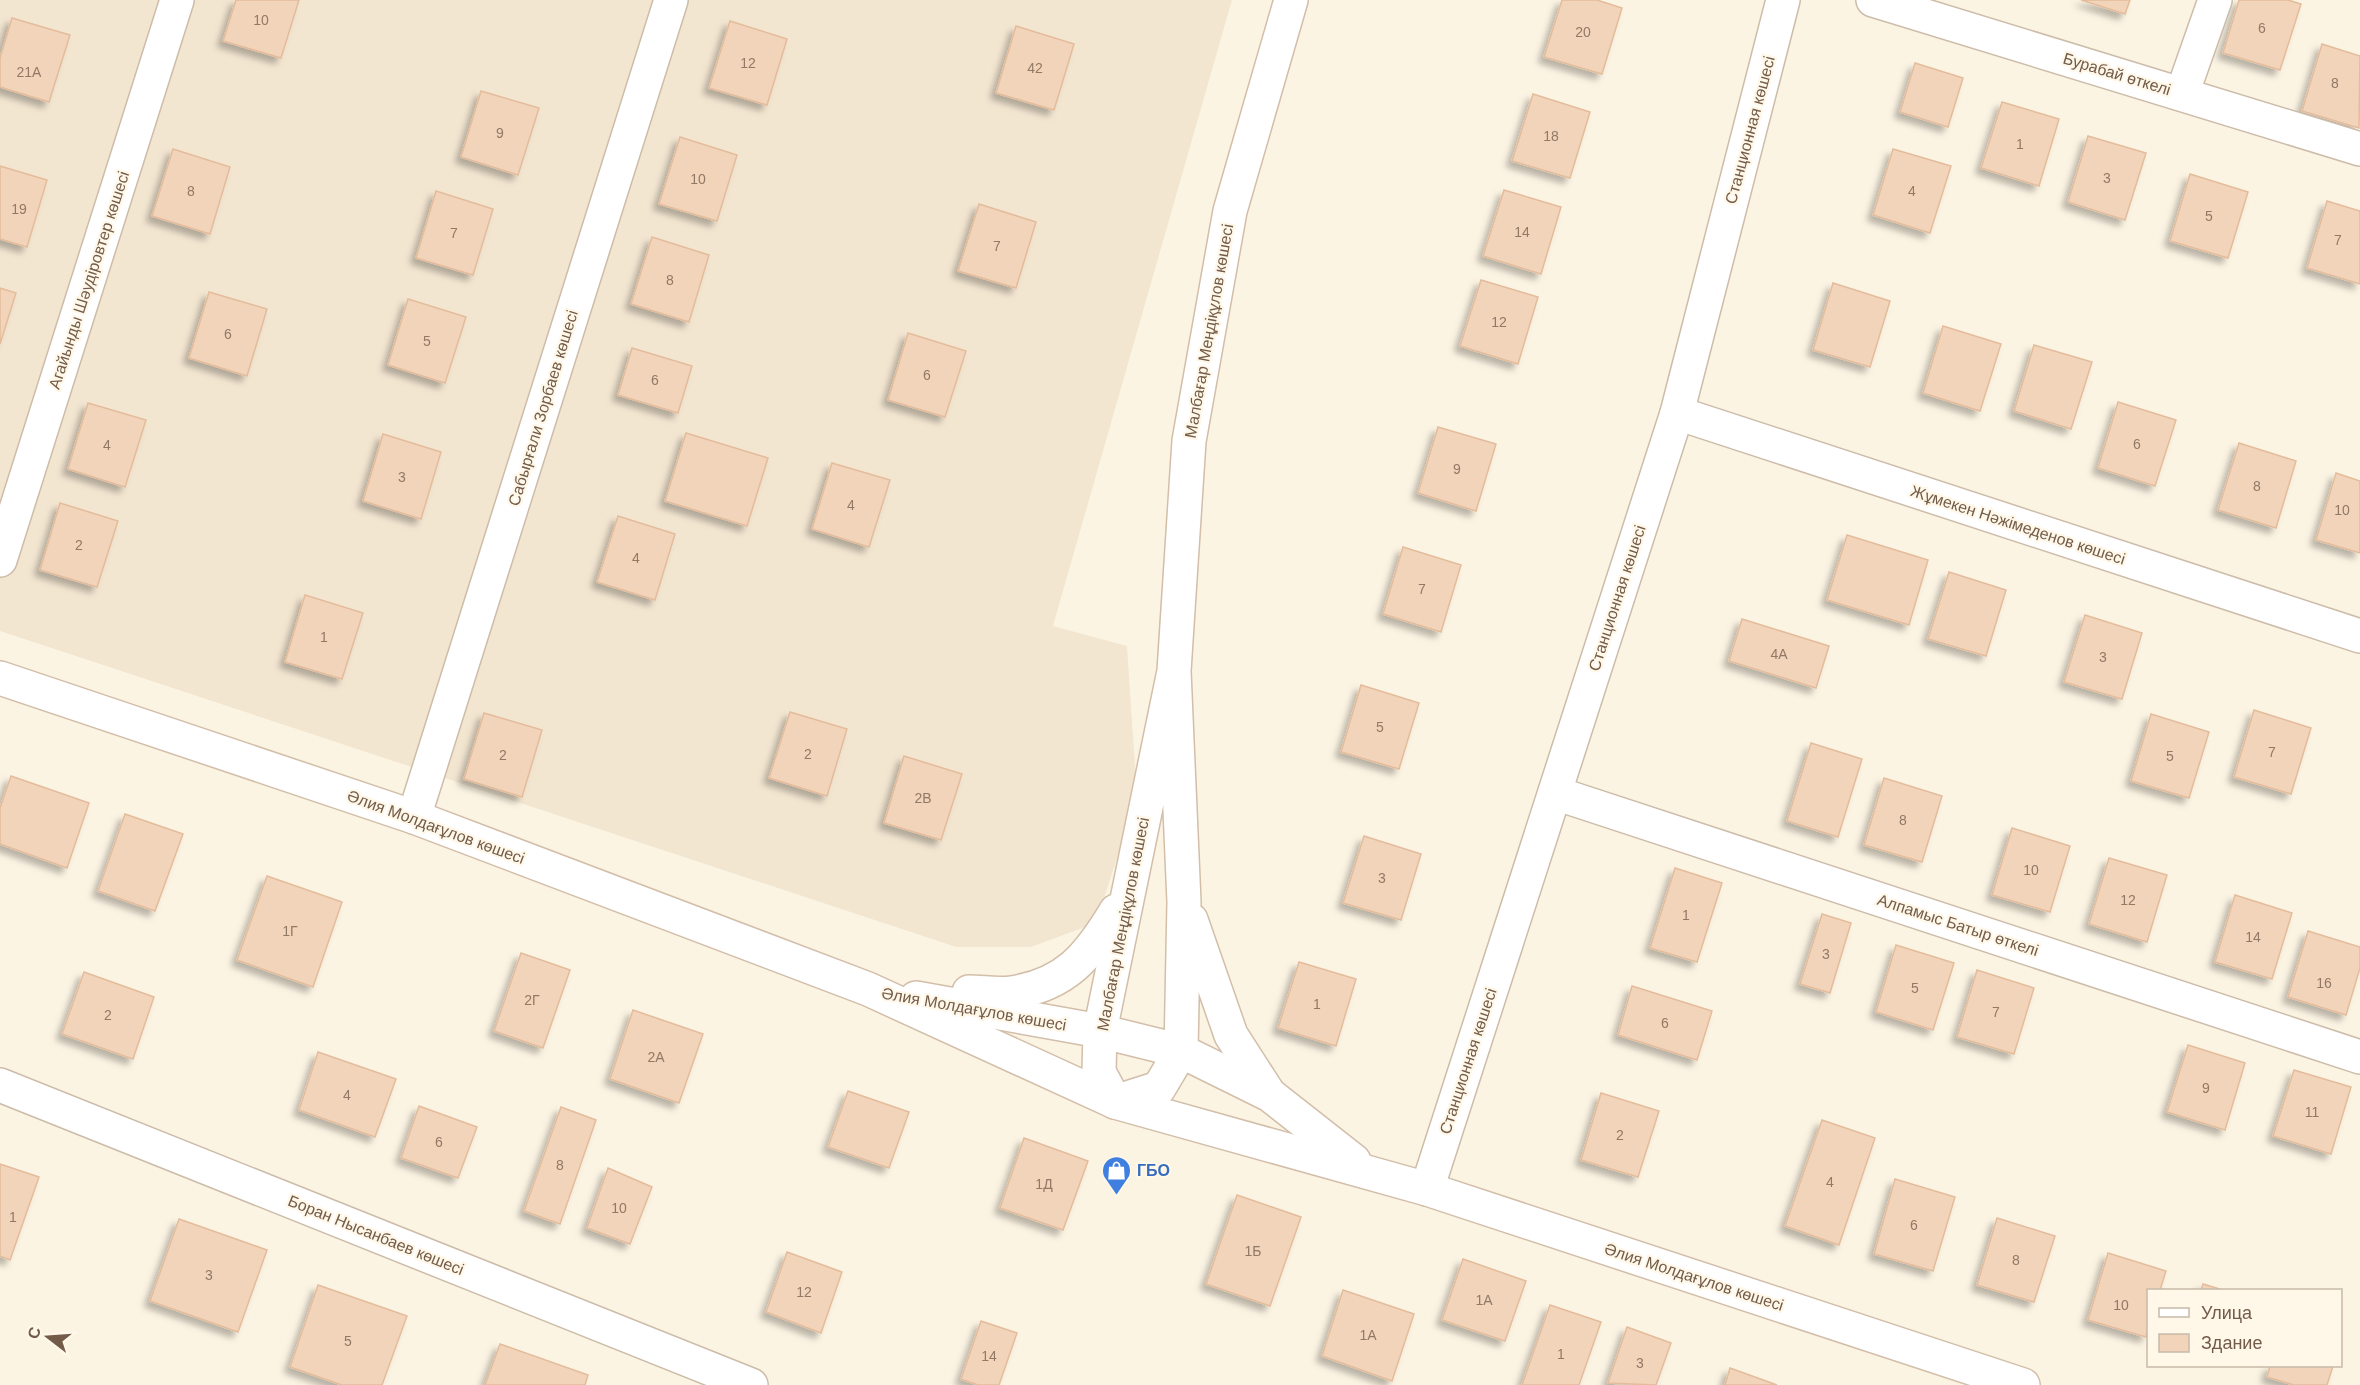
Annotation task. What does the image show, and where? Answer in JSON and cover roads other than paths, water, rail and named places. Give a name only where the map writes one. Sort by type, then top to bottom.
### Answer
[{"type":"street","name":"Агайынды Шәудіровтер көшесi","points":[[0,560],[177,0]]},
{"type":"street","name":"Сабырғали Зорбаев көшесі","points":[[414,817],[671,0]]},
{"type":"street","name":"Малбағар Меңдіқұлов көшесі","points":[[1173,671],[1100,1031],[1099,1072],[1115,1102],[1159,1088],[1181,1051],[1184,902],[1173,671],[1189,441],[1230,211],[1292,0]]},
{"type":"street","name":"Станционная көшесі","points":[[1427,1189],[1677,413],[1784,0]]},
{"type":"street","name":"Бурабай өткелі","points":[[1873,0],[2360,149]]},
{"type":"street","points":[[2182,94],[2214,0]]},
{"type":"street","name":"Жұмекен Нәжімеденов көшесі","points":[[1677,413],[2360,636]]},
{"type":"street","name":"Әлия Молдағұлов көшесі","points":[[0,678],[414,817],[868,989],[1115,1102],[1427,1189],[2023,1385]]},
{"type":"street","name":"Алпамыс Батыр өткелі","points":[[1555,793],[2360,1057]]},
{"type":"street","points":[[868,989],[1011,993],[1063,977],[1095,947],[1130,887]]},
{"type":"street","points":[[1184,902],[1231,1035],[1270,1095]]},
{"type":"street","name":"Әлия Молдағұлов көшесі","points":[[868,989],[1100,1031],[1181,1051],[1270,1095],[1365,1170]]},
{"type":"street","name":"Боран Нысанбаев көшесі","points":[[0,1085],[751,1385]]},
{"type":"place","name":"ГБО","points":[[1116,1196]]}]
